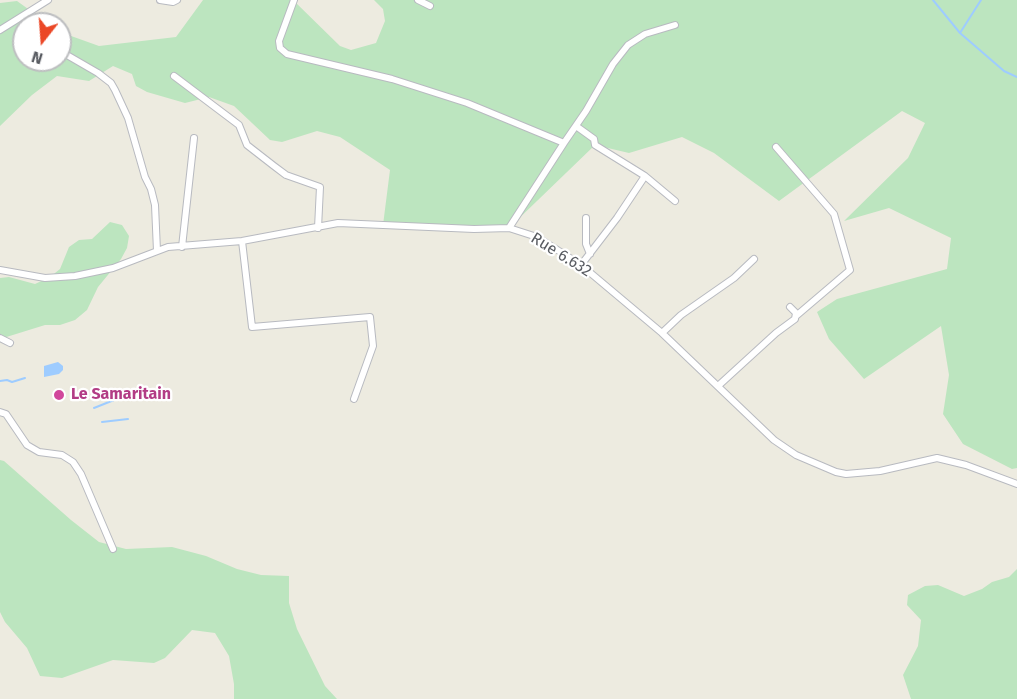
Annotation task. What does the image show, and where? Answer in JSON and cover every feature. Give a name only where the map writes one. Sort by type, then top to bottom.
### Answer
[{"type":"street","points":[[30,12],[48,0]]},
{"type":"street","points":[[160,0],[174,2],[177,0]]},
{"type":"street","points":[[294,0],[279,41],[280,48],[287,54],[392,79],[456,99],[564,142]]},
{"type":"street","points":[[418,0],[430,6]]},
{"type":"street","points":[[509,228],[627,45],[645,34],[675,25]]},
{"type":"street","points":[[72,58],[111,83],[128,118],[144,177],[155,205],[157,251]]},
{"type":"street","points":[[174,76],[239,125],[247,145],[274,166],[286,175],[321,187],[318,228]]},
{"type":"street","points":[[576,126],[594,139],[595,145],[645,176],[675,201]]},
{"type":"street","points":[[182,247],[194,138]]},
{"type":"street","points":[[718,386],[850,270],[834,214],[776,147]]},
{"type":"street","points":[[581,265],[645,176]]},
{"type":"street","points":[[586,218],[586,244],[590,254]]},
{"type":"street","name":"Rue 6.632","points":[[0,270],[45,278],[75,276],[113,268],[168,247],[242,241],[338,223],[509,228],[537,237],[581,265],[662,333],[760,428],[781,446],[796,455],[836,472],[864,474],[937,458],[966,465],[1017,484]]},
{"type":"street","points":[[242,241],[252,327],[370,317],[373,346],[354,399]]},
{"type":"street","points":[[662,333],[687,310],[734,278],[754,259]]},
{"type":"street","points":[[790,307],[796,316]]},
{"type":"street","points":[[0,338],[10,343]]},
{"type":"street","points":[[0,412],[6,414],[27,445],[39,452],[62,455],[73,462],[81,474],[113,549]]},
{"type":"green space","points":[[203,0],[293,0],[340,46],[351,50],[376,43],[385,21],[383,9],[374,0],[1017,0],[1017,468],[1012,469],[963,444],[943,414],[949,375],[941,326],[864,379],[829,339],[817,312],[837,299],[947,269],[951,238],[889,208],[844,221],[908,158],[925,123],[902,111],[779,201],[714,153],[682,137],[629,153],[595,145],[509,228],[383,225],[390,170],[340,137],[317,131],[282,142],[270,140],[234,106],[209,97],[185,103],[147,92],[136,86],[132,74],[113,66],[89,81],[57,76],[32,95],[0,126],[0,3],[17,1],[32,12],[12,12],[12,72],[72,72],[72,36],[99,46],[176,37]]},
{"type":"green space","points":[[110,222],[122,225],[129,236],[127,248],[98,287],[87,310],[75,320],[60,325],[45,325],[0,339],[0,278],[9,277],[35,284],[50,277],[60,269],[69,247],[79,240],[92,239]]},
{"type":"green space","points":[[0,460],[99,542],[126,549],[172,547],[261,575],[289,576],[289,603],[297,629],[325,686],[337,699],[234,699],[229,656],[215,633],[192,630],[165,658],[154,663],[113,660],[62,678],[40,676],[27,648],[5,622],[0,612]]},
{"type":"green space","points":[[1017,569],[1017,699],[911,699],[903,675],[918,646],[921,620],[907,605],[908,595],[925,586],[938,585],[964,596],[992,582],[1009,577]]},
{"type":"water","points":[[58,362],[63,366],[63,370],[59,374],[44,377],[44,366]]},
{"type":"waterway","points":[[933,0],[960,33],[1004,71],[1017,77]]},
{"type":"waterway","points":[[960,33],[981,0]]},
{"type":"waterway","points":[[0,381],[12,382],[25,378]]},
{"type":"waterway","points":[[94,408],[124,396]]},
{"type":"waterway","points":[[102,422],[128,419]]},
{"type":"place","name":"Le Samaritain","points":[[59,395]]}]
